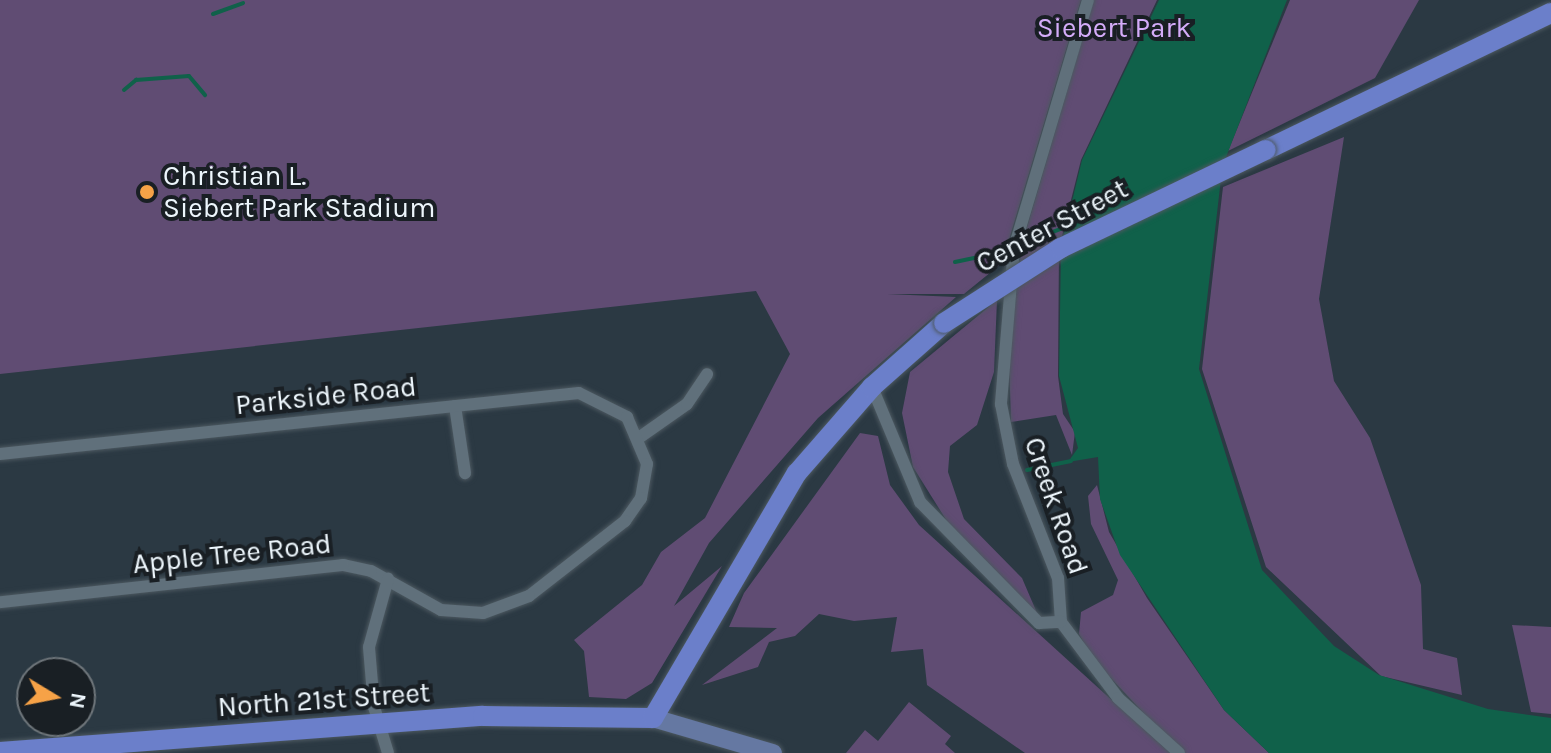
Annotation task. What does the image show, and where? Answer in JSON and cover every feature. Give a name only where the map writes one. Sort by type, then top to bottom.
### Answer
[{"type":"main road","name":"Center Street","points":[[653,718],[774,506],[872,387],[944,323],[1061,248],[1551,13]]},
{"type":"main road","name":"North 21st Street","points":[[0,752],[176,746],[378,724],[536,714],[653,718]]},
{"type":"street","name":"Creek Road","points":[[1061,622],[1058,578],[1013,464],[1001,374],[1014,248],[1088,0]]},
{"type":"street","points":[[640,437],[687,404],[707,374]]},
{"type":"street","points":[[872,387],[920,502],[1039,623],[1061,622],[1118,698],[1179,753]]},
{"type":"street","name":"Parkside Road","points":[[0,454],[579,393],[617,408],[640,437]]},
{"type":"street","points":[[455,406],[465,473]]},
{"type":"street","name":"Apple Tree Road","points":[[0,602],[331,566],[388,579],[454,612],[517,603],[634,510],[647,473],[640,437]]},
{"type":"street","points":[[388,579],[369,638],[378,724],[388,753]]},
{"type":"street","points":[[653,718],[773,753]]},
{"type":"green space","name":"Siebert Park","points":[[0,0],[1081,0],[1002,263],[964,294],[887,294],[956,297],[818,418],[709,543],[674,606],[722,566],[652,683],[626,699],[589,697],[584,651],[574,640],[642,585],[661,552],[705,518],[790,354],[756,291],[0,374]]},
{"type":"green space","name":"Siebert Park","points":[[1094,0],[1157,0],[1081,160],[1059,248],[1058,376],[1063,414],[1075,432],[1072,455],[1056,415],[1011,422],[1009,358],[1022,244]]},
{"type":"green space","points":[[1290,0],[1419,0],[1375,78],[1228,151]]},
{"type":"green space","points":[[1344,137],[1319,299],[1334,381],[1370,438],[1421,585],[1423,649],[1457,658],[1462,695],[1381,676],[1266,567],[1202,369],[1223,187]]},
{"type":"green space","points":[[997,300],[994,372],[977,425],[950,446],[948,472],[964,519],[1022,578],[1037,613],[950,526],[913,467],[902,413],[910,372]]},
{"type":"green space","points":[[860,433],[878,436],[890,485],[919,525],[1170,753],[1025,753],[927,685],[923,649],[891,652],[897,617],[854,621],[819,614],[795,636],[769,642],[758,667],[702,685],[777,628],[729,627],[744,593]]},
{"type":"green space","points":[[1097,485],[1109,532],[1147,598],[1224,710],[1269,753],[1181,753],[1093,659],[1079,634],[1081,612],[1113,595],[1118,580],[1091,524],[1088,496]]},
{"type":"green space","points":[[1512,625],[1551,627],[1551,714],[1531,712]]},
{"type":"green space","points":[[909,702],[951,736],[945,744],[955,753],[846,753],[865,730],[878,741]]},
{"type":"shaded area","points":[[1159,0],[1287,0],[1223,165],[1061,247],[1082,160]]},
{"type":"shaded area","points":[[1222,170],[1199,369],[1262,570],[1334,646],[1379,675],[1488,709],[1551,718],[1551,753],[1269,753],[1224,710],[1120,555],[1100,499],[1098,457],[1068,462],[1078,448],[1059,376],[1061,249]]},
{"type":"waterway","points":[[213,14],[243,3]]},
{"type":"waterway","points":[[124,90],[136,80],[189,76],[205,95]]},
{"type":"waterway","points":[[1022,244],[1068,226]]},
{"type":"waterway","points":[[955,262],[1007,251]]},
{"type":"waterway","points":[[1027,470],[1071,461]]},
{"type":"place","name":"Christian L. Siebert Park Stadium","points":[[147,192]]}]
